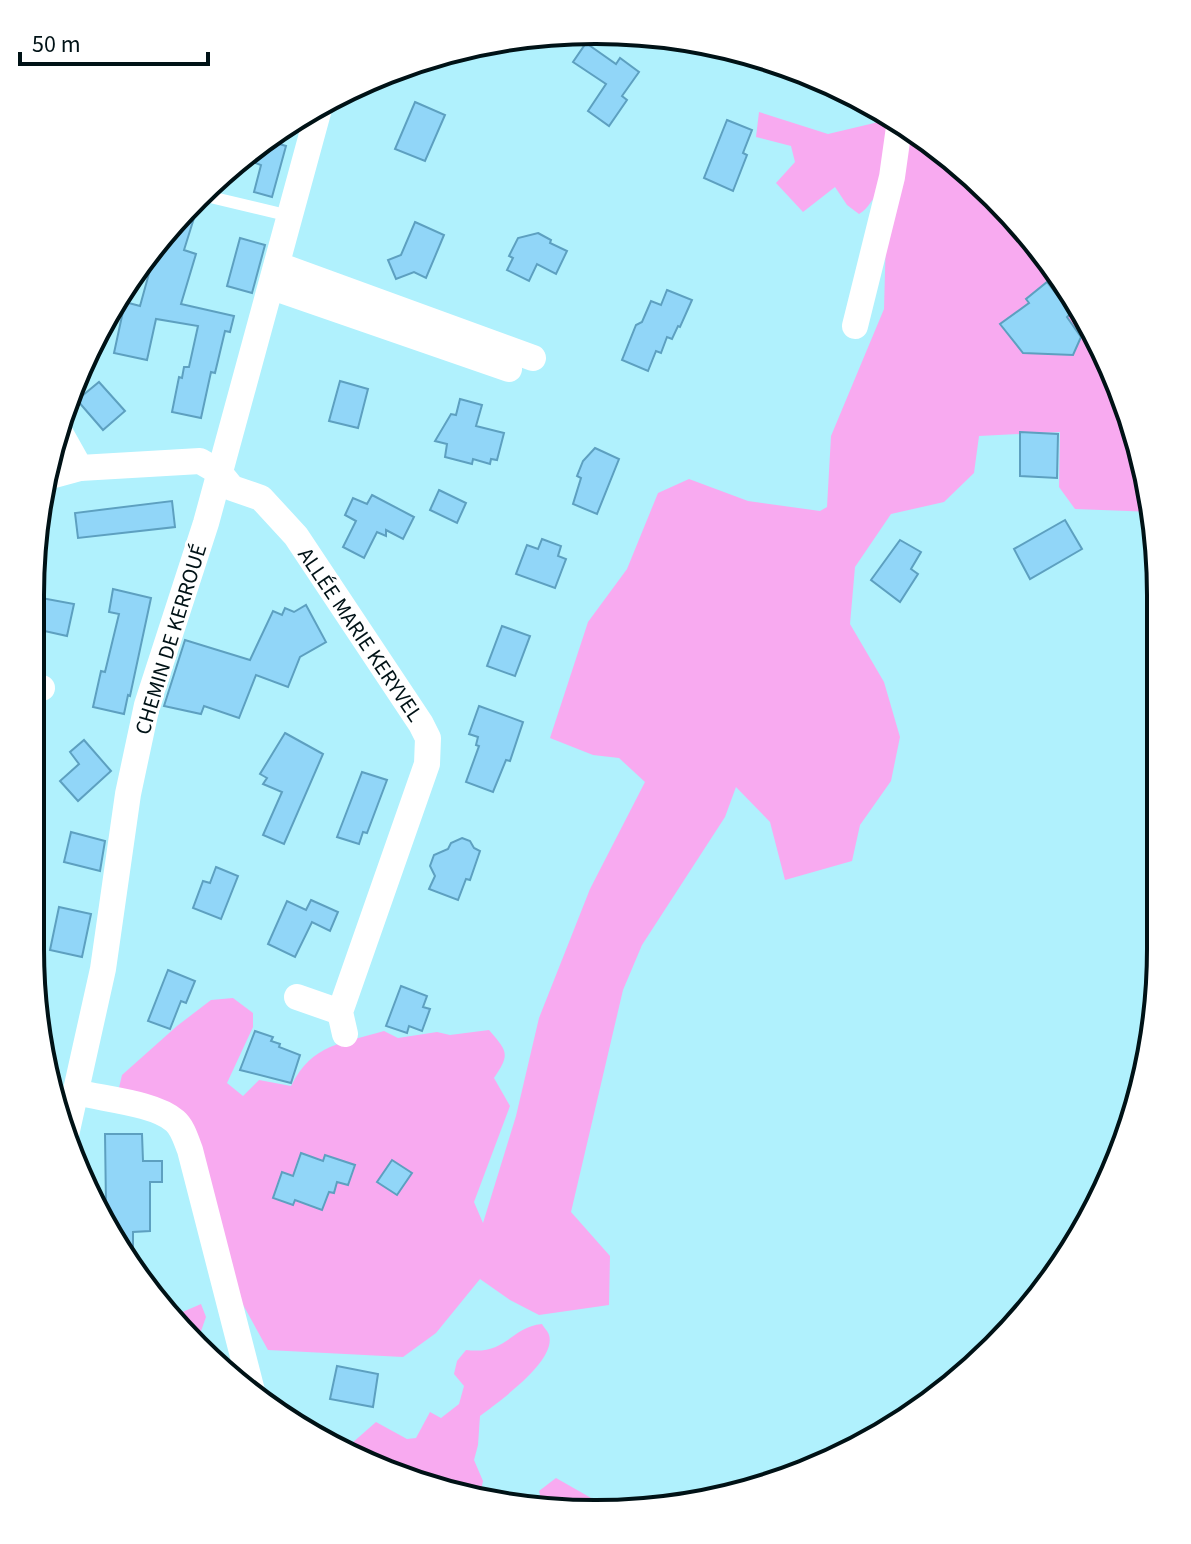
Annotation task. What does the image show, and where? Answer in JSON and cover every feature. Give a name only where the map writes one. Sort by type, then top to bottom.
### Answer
[{"type":"street","name":"CHEMIN DE KERROUÉ","points":[[70,1117],[107,947],[128,794],[147,705],[193,567],[316,121]]},
{"type":"street","points":[[855,326],[892,177],[898,135]]},
{"type":"street","points":[[275,276],[533,358]]},
{"type":"street","points":[[275,276],[509,369]]},
{"type":"street","points":[[66,443],[80,468]]},
{"type":"street","name":"ALLÉE MARIE KERYVEL","points":[[58,474],[80,468],[200,461],[219,472],[232,488],[266,502],[296,536],[428,738],[429,751],[423,778],[343,1023],[297,997]]},
{"type":"street","points":[[76,1092],[152,1110],[167,1116],[181,1130],[190,1150],[248,1376]]},
{"type":"lane","points":[[214,198],[290,216]]},
{"type":"shaded area","points":[[759,112],[828,134],[878,122],[931,158],[985,206],[1010,232],[1054,289],[1090,352],[1118,418],[1140,511],[1075,509],[1059,487],[1060,432],[979,436],[974,473],[944,502],[891,514],[855,567],[850,624],[884,682],[900,737],[891,781],[860,825],[852,861],[785,880],[770,822],[736,787],[725,817],[642,945],[623,990],[571,1212],[610,1256],[609,1305],[539,1315],[480,1279],[436,1333],[403,1357],[268,1350],[231,1283],[192,1145],[118,1092],[122,1075],[211,1000],[233,998],[253,1013],[253,1027],[227,1083],[243,1096],[259,1080],[291,1086],[309,1061],[319,1053],[341,1043],[384,1031],[398,1038],[437,1032],[450,1035],[489,1030],[505,1053],[494,1078],[510,1106],[474,1202],[483,1223],[516,1116],[539,1018],[590,889],[645,782],[619,758],[593,755],[550,738],[588,622],[627,569],[658,493],[689,479],[748,501],[820,511],[827,507],[831,436],[884,309],[886,235],[883,191],[859,214],[847,205],[835,187],[803,212],[776,183],[795,162],[791,146],[756,137]]},
{"type":"shaded area","points":[[201,1304],[206,1317],[201,1332],[181,1312]]},
{"type":"shaded area","points":[[542,1324],[549,1335],[549,1345],[544,1357],[524,1380],[480,1416],[474,1460],[483,1481],[482,1488],[418,1471],[352,1443],[376,1422],[407,1439],[416,1438],[430,1412],[441,1418],[459,1404],[464,1386],[454,1374],[457,1361],[466,1350],[500,1345],[531,1326]]},
{"type":"shaded area","points":[[556,1478],[595,1500],[540,1497],[539,1491]]},
{"type":"building","points":[[588,44],[616,64],[620,58],[639,72],[622,96],[627,100],[609,126],[588,111],[606,84],[573,62]]},
{"type":"building","points":[[415,102],[445,115],[425,161],[395,149]]},
{"type":"building","points":[[727,120],[752,130],[743,153],[747,155],[733,191],[704,178]]},
{"type":"building","points":[[279,144],[286,146],[272,197],[254,192],[261,165],[254,163]]},
{"type":"building","points":[[194,219],[184,250],[196,254],[181,304],[234,316],[230,332],[225,331],[215,373],[211,372],[201,418],[172,412],[179,377],[182,378],[184,367],[189,367],[198,326],[156,319],[147,360],[114,353],[123,312],[128,303],[140,306],[149,272]]},
{"type":"building","points":[[415,222],[444,235],[426,278],[414,272],[396,279],[388,260],[401,255]]},
{"type":"building","points":[[538,233],[567,251],[556,274],[537,264],[529,281],[507,270],[513,258],[509,256],[518,238]]},
{"type":"building","points":[[240,238],[265,245],[252,293],[227,286]]},
{"type":"building","points":[[1047,282],[1081,337],[1073,355],[1023,353],[1000,324],[1029,303],[1026,299]]},
{"type":"building","points":[[667,290],[692,300],[680,327],[672,339],[667,337],[661,353],[656,351],[648,371],[622,360],[636,325],[642,322],[651,301],[661,305]]},
{"type":"building","points":[[340,381],[368,389],[358,428],[329,421]]},
{"type":"building","points":[[99,382],[125,411],[103,430],[79,402],[81,397]]},
{"type":"building","points":[[460,399],[482,405],[476,426],[504,433],[497,460],[491,459],[490,464],[473,459],[472,464],[445,457],[447,444],[435,441],[451,414],[456,415]]},
{"type":"building","points":[[1020,432],[1058,434],[1057,478],[1020,476]]},
{"type":"building","points":[[595,448],[619,459],[597,514],[573,504],[581,478],[577,476],[583,461]]},
{"type":"building","points":[[439,490],[466,503],[457,523],[430,510]]},
{"type":"building","points":[[372,495],[414,517],[403,539],[386,530],[386,536],[377,532],[364,558],[343,547],[356,521],[345,515],[353,498],[367,504]]},
{"type":"building","points":[[172,501],[175,527],[78,538],[75,513]]},
{"type":"building","points":[[1065,520],[1082,549],[1030,579],[1014,549]]},
{"type":"building","points":[[542,539],[561,546],[558,556],[566,559],[555,588],[516,574],[527,545],[538,549]]},
{"type":"building","points":[[900,540],[921,552],[911,569],[918,574],[900,602],[871,580]]},
{"type":"building","points":[[113,589],[151,598],[124,714],[93,707],[119,614],[109,612]]},
{"type":"building","points":[[44,598],[74,604],[67,636],[44,631]]},
{"type":"building","points":[[306,605],[326,642],[300,657],[288,687],[256,675],[239,718],[204,706],[201,714],[164,706],[185,640],[250,660],[273,611],[282,615],[285,608],[294,612]]},
{"type":"building","points":[[502,626],[530,636],[515,676],[487,666]]},
{"type":"building","points":[[479,706],[523,722],[510,761],[506,760],[493,792],[466,782],[479,746],[476,745],[478,737],[469,734]]},
{"type":"building","points":[[285,733],[323,754],[284,844],[263,835],[282,792],[263,784],[267,778],[260,774]]},
{"type":"building","points":[[84,740],[111,771],[78,801],[60,781],[79,764],[70,752]]},
{"type":"building","points":[[362,772],[387,780],[367,833],[363,832],[359,844],[337,837]]},
{"type":"building","points":[[71,832],[105,841],[100,871],[64,862]]},
{"type":"building","points":[[462,838],[480,851],[470,880],[466,879],[458,900],[429,889],[435,876],[430,866],[434,855]]},
{"type":"building","points":[[216,867],[238,876],[221,919],[193,908],[203,881],[210,883]]},
{"type":"building","points":[[311,900],[338,912],[330,931],[312,922],[295,957],[268,944],[287,901],[306,910]]},
{"type":"building","points":[[59,907],[91,914],[82,957],[50,950]]},
{"type":"building","points":[[168,970],[195,981],[186,1003],[181,1001],[170,1029],[148,1021]]},
{"type":"building","points":[[401,986],[427,996],[423,1007],[430,1009],[422,1031],[409,1026],[407,1033],[386,1026]]},
{"type":"building","points":[[255,1031],[273,1037],[271,1041],[280,1044],[279,1047],[300,1055],[291,1083],[240,1070]]},
{"type":"building","points":[[105,1134],[142,1134],[143,1161],[162,1161],[162,1182],[150,1182],[150,1231],[133,1232],[131,1246],[106,1201]]},
{"type":"building","points":[[301,1153],[323,1161],[325,1155],[355,1165],[348,1185],[337,1182],[334,1193],[329,1192],[322,1210],[295,1200],[293,1205],[273,1198],[282,1172],[293,1176]]},
{"type":"building","points":[[392,1160],[412,1173],[397,1195],[377,1182]]},
{"type":"building","points":[[337,1366],[378,1374],[373,1407],[330,1399]]}]
